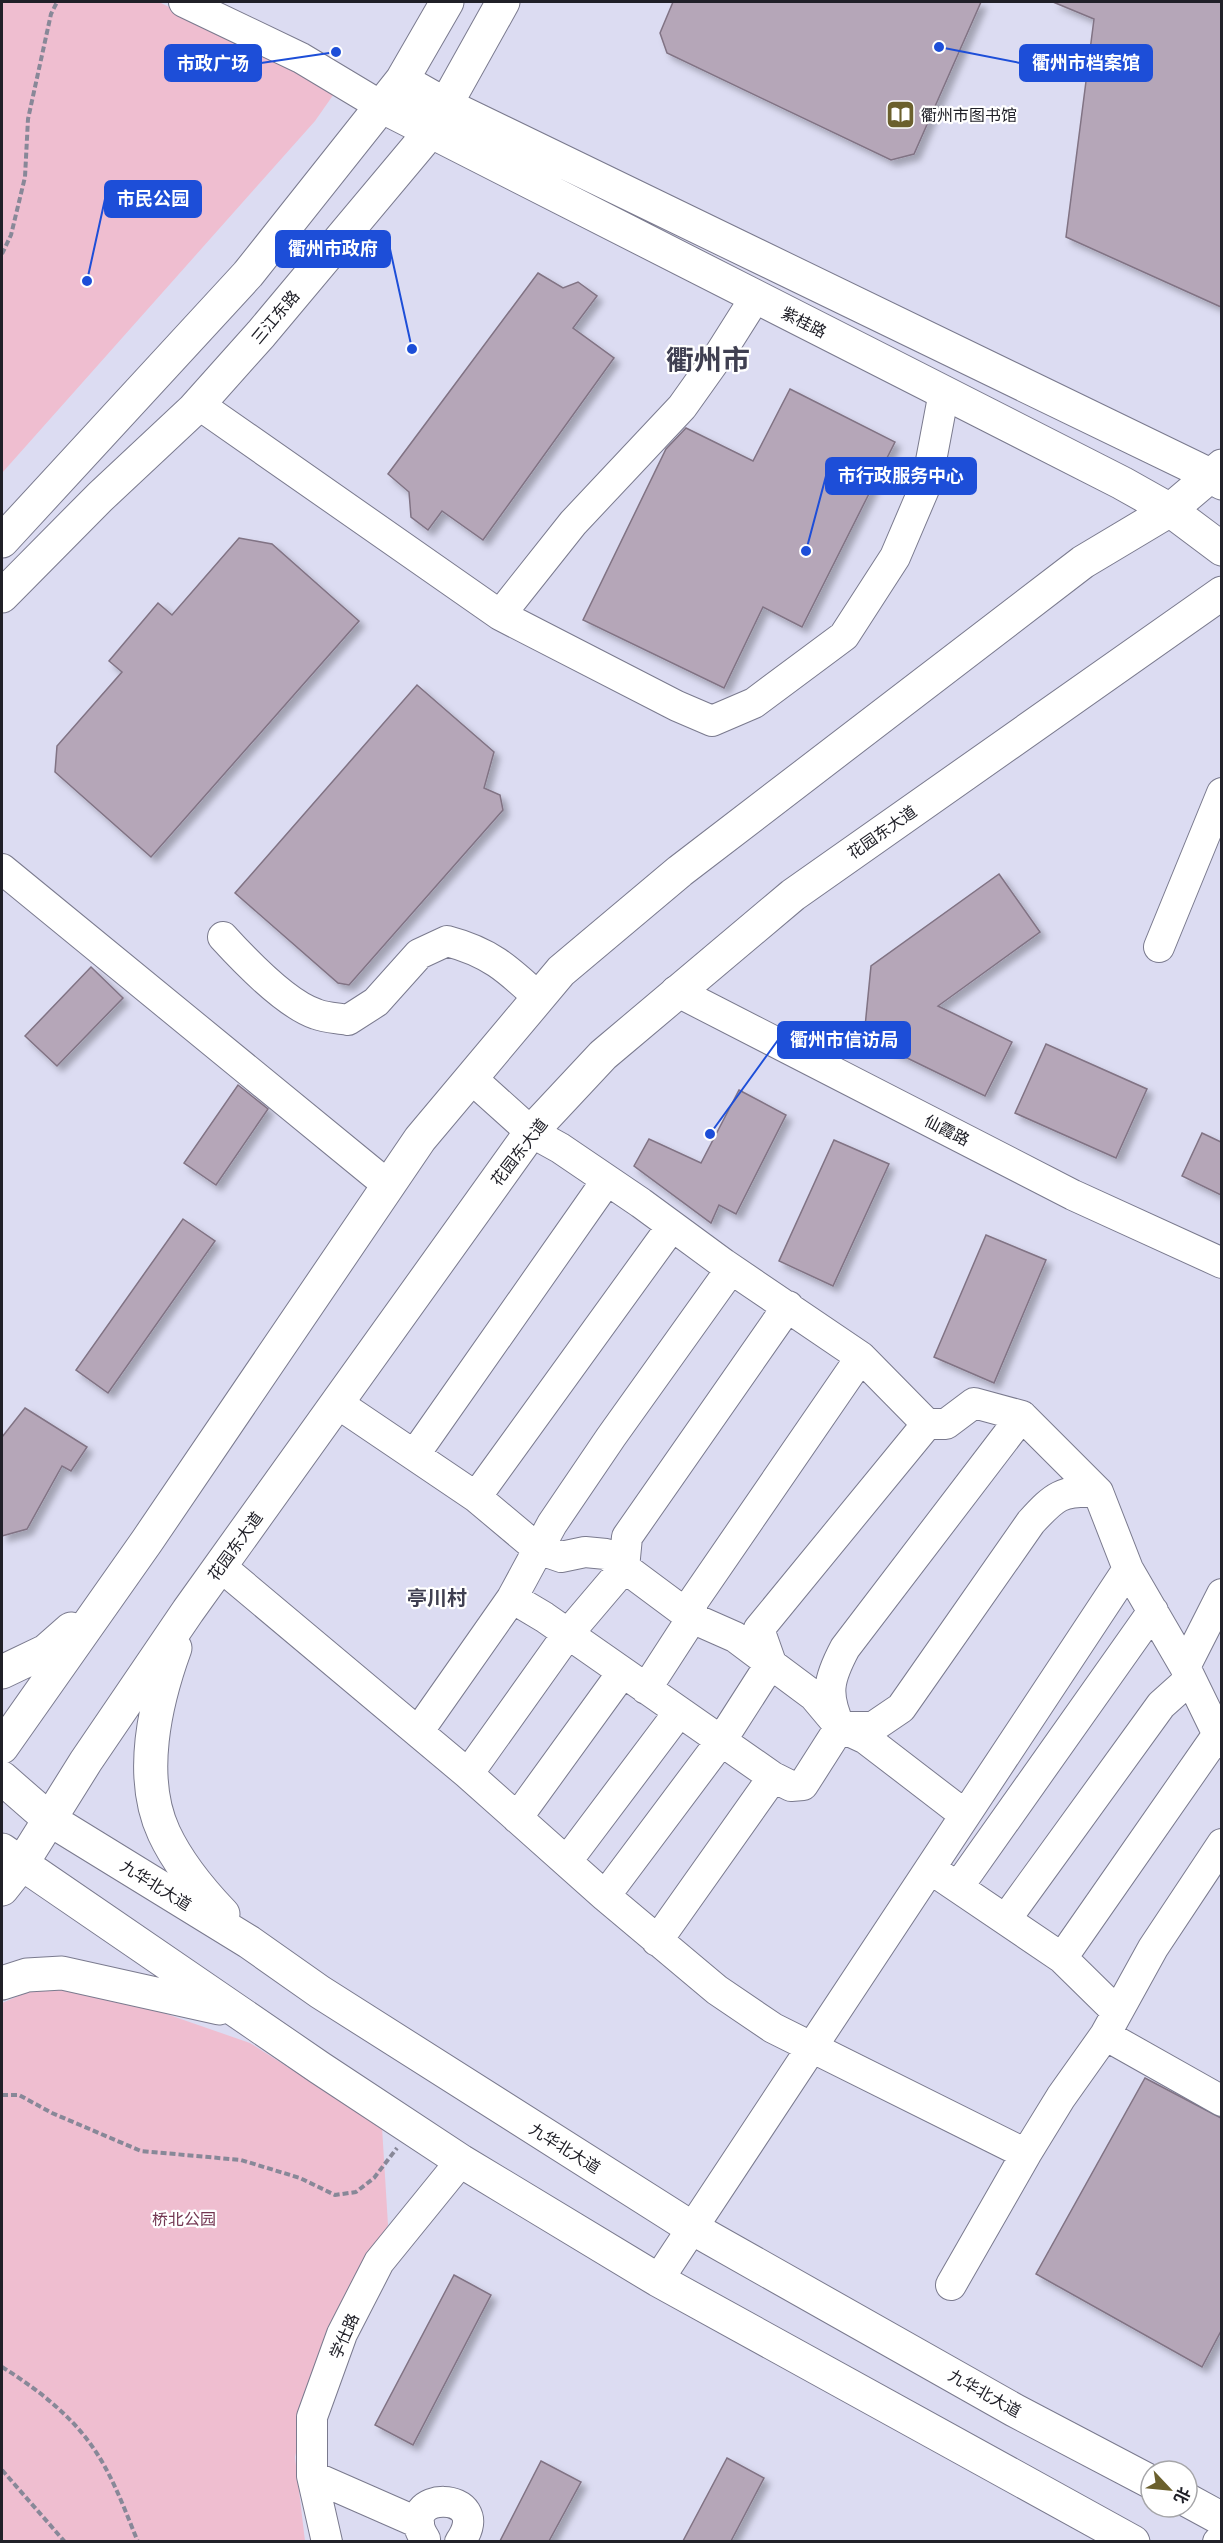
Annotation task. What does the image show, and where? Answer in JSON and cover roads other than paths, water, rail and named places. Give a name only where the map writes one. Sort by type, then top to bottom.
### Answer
[{"type":"main road","points":[[2,541],[248,274],[402,80],[447,2]]},
{"type":"main road","name":"三江东路","points":[[2,596],[100,497],[198,404],[261,334],[438,118],[503,2]]},
{"type":"main road","name":"紫桂路","points":[[402,80],[438,118],[755,298],[944,392],[1170,510],[1221,549]]},
{"type":"main road","name":"紫桂路","points":[[381,106],[438,118],[1218,474]]},
{"type":"main road","points":[[2,1747],[147,1541],[420,1138],[561,971],[680,871],[1083,562],[1170,510],[1218,474]]},
{"type":"main road","name":"花园东大道","points":[[8,1868],[49,1819],[188,1611],[531,1132],[603,1055],[676,991],[793,895],[1221,593]]},
{"type":"main road","points":[[2,1672],[46,1651],[106,1598]]},
{"type":"main road","points":[[188,1611],[169,1664],[154,1725],[151,1758],[153,1793],[162,1831],[177,1857],[203,1893],[249,1942]]},
{"type":"main road","name":"九华北大道","points":[[2,1778],[49,1819],[249,1942],[320,1992],[692,2228],[1014,2410],[1139,2476]]},
{"type":"main road","points":[[8,1868],[239,2013],[461,2161],[658,2280],[1133,2541]]},
{"type":"main road","points":[[2,1983],[27,1975],[62,1973],[239,2013]]},
{"type":"main road","points":[[1199,2506],[1221,2518]]},
{"type":"street","points":[[184,2],[301,58],[381,106]]},
{"type":"street","points":[[500,615],[573,523],[682,407],[755,298]]},
{"type":"street","points":[[198,404],[500,615],[677,706],[712,721],[754,703],[844,636],[895,557],[927,482],[944,392]]},
{"type":"street","points":[[1159,947],[1221,793]]},
{"type":"street","points":[[2,869],[388,1186]]},
{"type":"street","points":[[223,936],[245,961],[274,987],[315,1014],[348,1020],[376,1002],[419,954],[447,941],[477,949],[509,970],[538,998]]},
{"type":"street","name":"仙霞路","points":[[676,991],[1073,1195],[1221,1263]]},
{"type":"street","points":[[471,1078],[531,1132],[560,1148],[731,1269],[861,1357],[927,1424],[946,1424],[974,1402],[1022,1416],[1098,1492],[1128,1569],[1188,1673],[1220,1738],[1062,1958]]},
{"type":"street","points":[[415,1454],[606,1180]]},
{"type":"street","points":[[476,1497],[672,1226]]},
{"type":"street","points":[[418,1732],[512,1598],[538,1549],[611,1437],[731,1269]]},
{"type":"street","points":[[468,1774],[567,1635],[624,1568],[627,1537],[788,1306]]},
{"type":"street","points":[[646,1689],[692,1618],[692,1603],[861,1357]]},
{"type":"street","points":[[337,1403],[476,1497],[538,1549],[561,1557],[585,1552],[606,1554],[692,1618],[735,1637],[814,1696],[840,1727],[866,1739],[965,1815]]},
{"type":"street","points":[[840,1727],[828,1696],[834,1669],[845,1648],[1022,1416]]},
{"type":"street","points":[[771,1663],[759,1629],[927,1424]]},
{"type":"street","points":[[840,1727],[873,1727],[901,1708],[1031,1522],[1054,1498],[1072,1491],[1098,1492]]},
{"type":"street","points":[[220,1566],[468,1774],[605,1896],[717,1990],[764,2022],[1026,2154]]},
{"type":"street","points":[[658,2280],[1128,1569]]},
{"type":"street","points":[[1006,1919],[1161,1705],[1188,1673],[1221,1594]]},
{"type":"street","points":[[512,1598],[544,1617],[773,1777],[790,1786],[803,1785],[840,1727]]},
{"type":"street","points":[[958,1887],[1153,1611]]},
{"type":"street","points":[[605,1896],[721,1741],[771,1663]]},
{"type":"street","points":[[518,1818],[622,1673]]},
{"type":"street","points":[[567,1861],[679,1712]]},
{"type":"street","points":[[657,1941],[773,1777]]},
{"type":"street","points":[[951,2286],[1060,2097],[1111,2023],[1221,1844]]},
{"type":"street","points":[[930,1868],[1062,1958],[1111,2023],[1221,2101]]},
{"type":"street","name":"学仕路","points":[[327,2541],[312,2476],[312,2417],[342,2334],[379,2262],[461,2161]]},
{"type":"street","points":[[312,2476],[423,2532]]},
{"type":"street","points":[[423,2532],[421,2515],[431,2503],[446,2500],[453,2502],[465,2512],[467,2527],[460,2541]]},
{"type":"street","points":[[1218,2541],[1221,2538]]},
{"type":"place","name":"衢州市档案馆","points":[[939,47]]},
{"type":"place","name":"市政广场","points":[[336,52]]},
{"type":"place","name":"衢州市图书馆","points":[[900,115]]},
{"type":"place","name":"市民公园","points":[[87,281]]},
{"type":"place","name":"衢州市政府","points":[[412,349]]},
{"type":"place","name":"市行政服务中心","points":[[806,551]]},
{"type":"place","name":"衢州市信访局","points":[[710,1134]]},
{"type":"district","name":"衢州市","points":[[708,360]]},
{"type":"district","name":"亭川村","points":[[437,1598]]},
{"type":"park label","name":"桥北公园","points":[[184,2219]]}]
